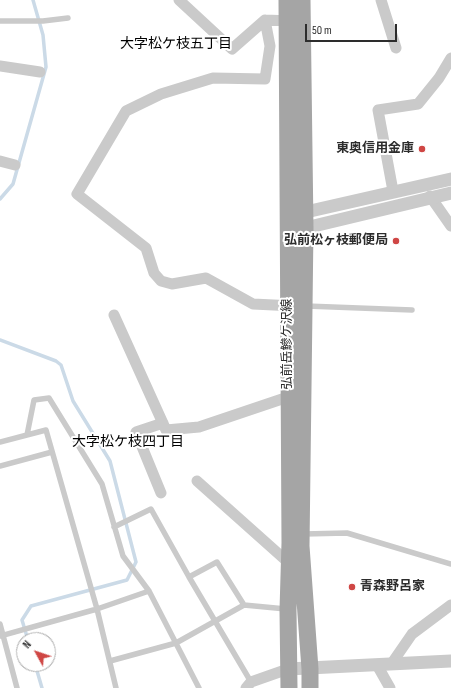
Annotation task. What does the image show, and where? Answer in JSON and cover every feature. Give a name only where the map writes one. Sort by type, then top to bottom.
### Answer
[{"type":"main road","name":"弘前岳鰺ケ沢線","points":[[287,0],[295,22],[288,224],[296,306],[288,397],[290,564],[288,610],[289,688]]},
{"type":"main road","points":[[302,0],[295,22],[305,220],[296,306],[302,534],[310,688]]},
{"type":"street","points":[[179,0],[232,49],[265,20],[295,22]]},
{"type":"street","points":[[380,0],[396,48]]},
{"type":"street","points":[[265,20],[270,46],[265,79],[213,78],[161,94],[126,111],[77,194],[146,248],[154,272],[161,281],[172,284],[206,278],[253,304],[296,306]]},
{"type":"street","points":[[393,191],[378,110],[418,104],[439,78],[451,58]]},
{"type":"street","points":[[0,66],[40,72]]},
{"type":"street","points":[[0,161],[15,165]]},
{"type":"street","points":[[305,220],[393,191],[451,179]]},
{"type":"street","points":[[288,224],[451,193]]},
{"type":"street","points":[[430,196],[451,226]]},
{"type":"street","points":[[114,315],[166,430],[199,427],[288,397]]},
{"type":"street","points":[[161,493],[136,432],[163,423]]},
{"type":"street","points":[[197,481],[290,564]]},
{"type":"street","points":[[392,663],[412,634],[451,605]]},
{"type":"street","points":[[248,685],[288,668],[310,669],[392,663],[451,661]]},
{"type":"street","points":[[377,665],[390,688]]},
{"type":"street","points":[[281,688],[288,668]]},
{"type":"street","points":[[310,669],[314,688]]},
{"type":"lane","points":[[0,21],[43,21],[68,18]]},
{"type":"lane","points":[[296,306],[412,310]]},
{"type":"lane","points":[[27,435],[34,400],[49,398],[102,484],[116,526],[123,556],[149,591],[199,688]]},
{"type":"lane","points":[[0,442],[46,430],[89,582],[116,688]]},
{"type":"lane","points":[[0,466],[52,452]]},
{"type":"lane","points":[[116,526],[151,509],[215,620],[248,685]]},
{"type":"lane","points":[[302,534],[347,533],[451,564]]},
{"type":"lane","points":[[189,577],[217,562],[244,605]]},
{"type":"lane","points":[[2,635],[96,609],[149,591]]},
{"type":"lane","points":[[110,661],[176,643],[244,605],[288,610]]},
{"type":"lane","points":[[0,624],[18,688]]},
{"type":"waterway","points":[[0,199],[13,184],[46,67],[43,35],[33,0]]},
{"type":"waterway","points":[[0,340],[56,361],[61,365],[73,401],[110,461],[136,562],[127,580],[31,606],[22,620],[26,632]]},
{"type":"waterway","points":[[37,672],[42,688]]},
{"type":"place","name":"東奥信用金庫","points":[[422,149]]},
{"type":"place","name":"弘前松ヶ枝郵便局","points":[[396,241]]},
{"type":"place","name":"青森野呂家","points":[[352,587]]},
{"type":"district","name":"大字松ケ枝五丁目","points":[[176,44]]},
{"type":"district","name":"大字松ケ枝四丁目","points":[[128,442]]}]
